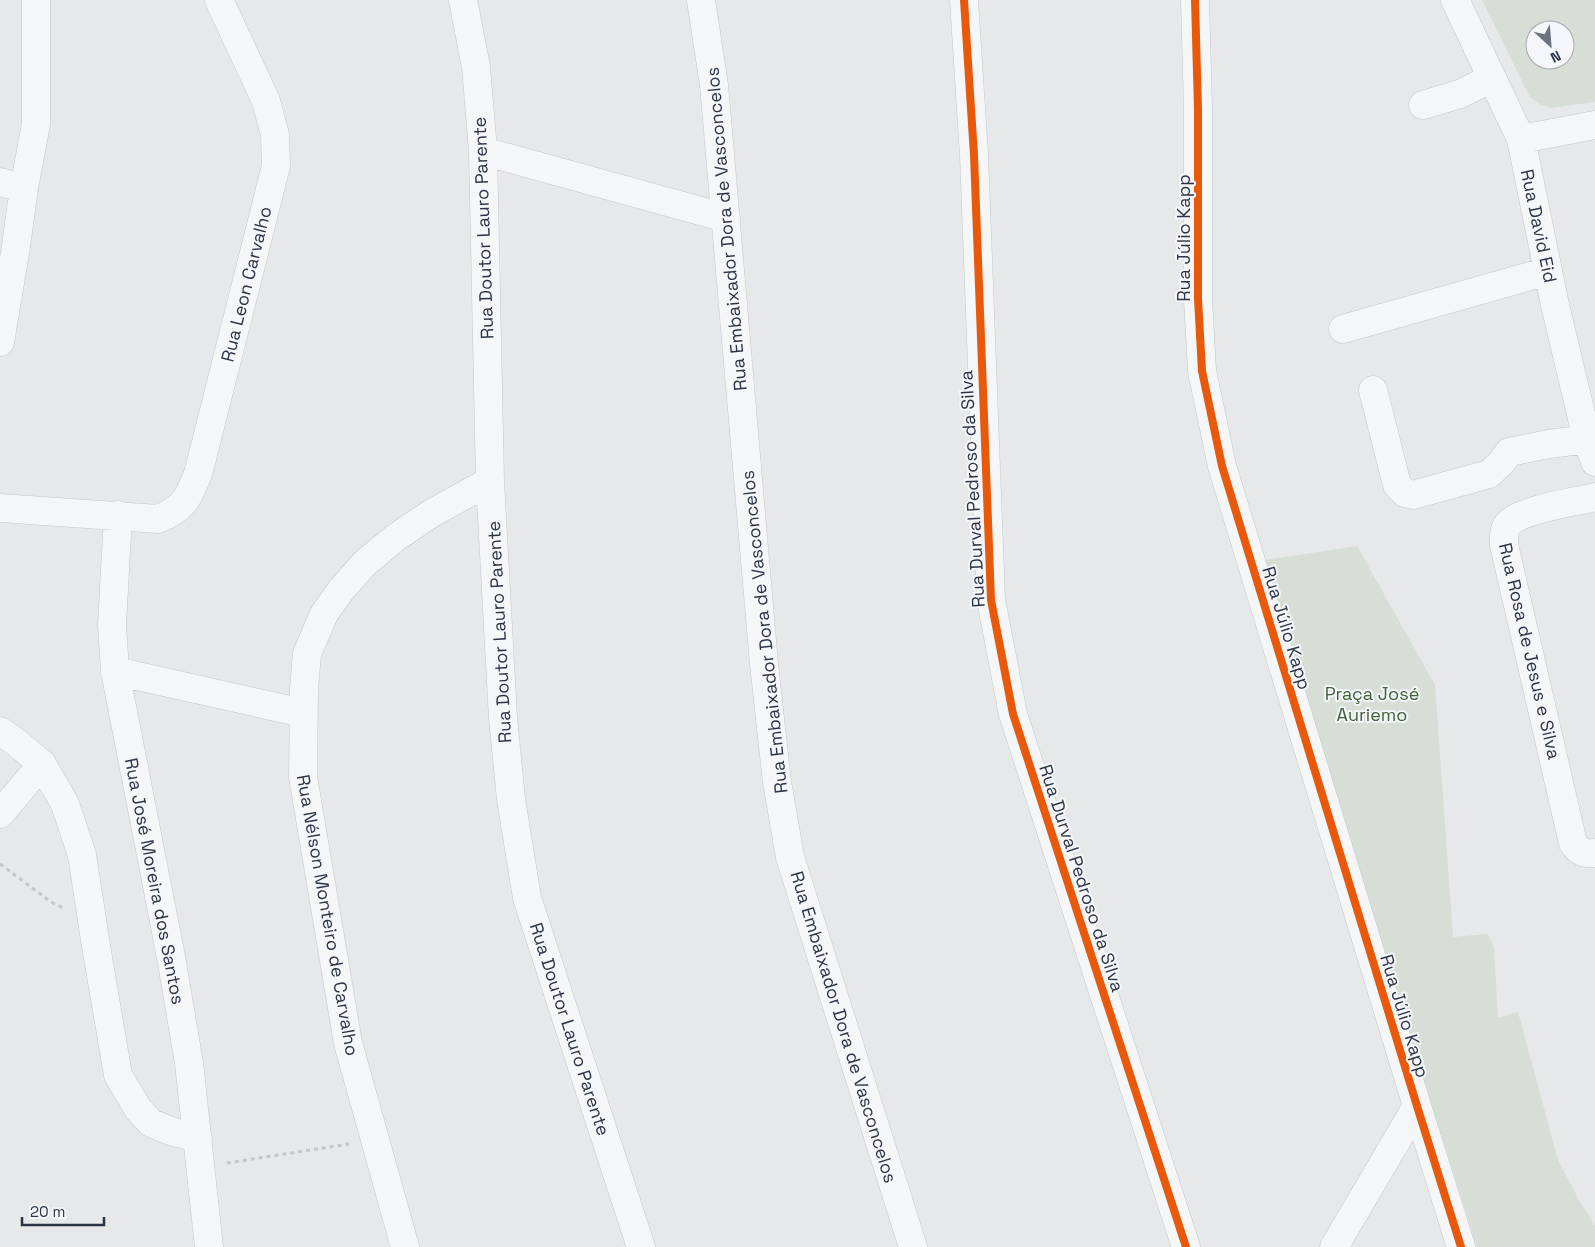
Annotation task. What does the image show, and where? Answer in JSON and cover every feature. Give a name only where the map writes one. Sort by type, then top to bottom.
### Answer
[{"type":"street","points":[[0,342],[15,253],[12,185],[36,124],[36,0]]},
{"type":"street","name":"Rua Leon Carvalho","points":[[0,508],[158,519],[174,511],[188,499],[198,474],[276,166],[275,135],[266,101],[219,0]]},
{"type":"street","name":"Rua Doutor Lauro Parente","points":[[463,0],[476,67],[483,151],[490,481],[503,718],[511,799],[527,898],[641,1247]]},
{"type":"street","name":"Rua Embaixador Dora de Vasconcelos","points":[[700,0],[714,85],[764,664],[783,820],[790,857],[913,1247]]},
{"type":"street","name":"Rua Durval Pedroso da Silva","points":[[964,0],[974,155],[991,600],[1013,714],[1186,1247]]},
{"type":"street","name":"Rua Júlio Kapp","points":[[1195,0],[1198,109],[1198,299],[1202,371],[1222,466],[1417,1106],[1462,1247]]},
{"type":"street","name":"Rua David Eid","points":[[1455,0],[1521,139],[1548,271],[1591,451]]},
{"type":"street","points":[[1424,105],[1460,94],[1492,78]]},
{"type":"street","points":[[1521,139],[1595,125]]},
{"type":"street","points":[[483,151],[726,218]]},
{"type":"street","points":[[1343,329],[1548,271]]},
{"type":"street","points":[[1373,390],[1398,485],[1405,493],[1413,495],[1489,474],[1509,452],[1549,444],[1591,451]]},
{"type":"street","name":"Rua Nélson Monteiro de Carvalho","points":[[405,1247],[348,1043],[303,778],[303,713],[307,654],[324,614],[341,590],[365,563],[395,538],[432,513],[490,481]]},
{"type":"street","name":"Rua Rosa de Jesus e Silva","points":[[1595,497],[1535,510],[1509,523],[1504,532],[1504,545],[1573,843],[1578,850],[1595,853]]},
{"type":"street","name":"Rua José Moreira dos Santos","points":[[118,515],[112,625],[115,671],[189,1063],[209,1247]]},
{"type":"street","points":[[115,671],[303,713]]},
{"type":"street","points":[[0,731],[42,764],[65,804],[82,855],[118,1075],[138,1109],[152,1123],[172,1132],[198,1138]]},
{"type":"street","points":[[0,814],[42,764]]},
{"type":"street","points":[[1334,1247],[1417,1106]]},
{"type":"path","points":[[0,864],[51,902],[92,923]]},
{"type":"path","points":[[198,1138],[216,1161],[224,1163],[374,1140]]},
{"type":"green space","points":[[1482,0],[1595,0],[1595,102],[1551,108],[1540,104],[1530,97]]},
{"type":"green space","name":"Praça José Auriemo","points":[[1357,546],[1435,685],[1453,937],[1488,934],[1494,948],[1498,1018],[1518,1012],[1558,1160],[1595,1226],[1595,1247],[1477,1247],[1259,561]]},
{"type":"cycle path","points":[[964,0],[974,155],[991,600],[1013,714],[1186,1247]]},
{"type":"cycle path","points":[[1195,0],[1198,109],[1198,299],[1202,371],[1222,466],[1461,1247]]}]
